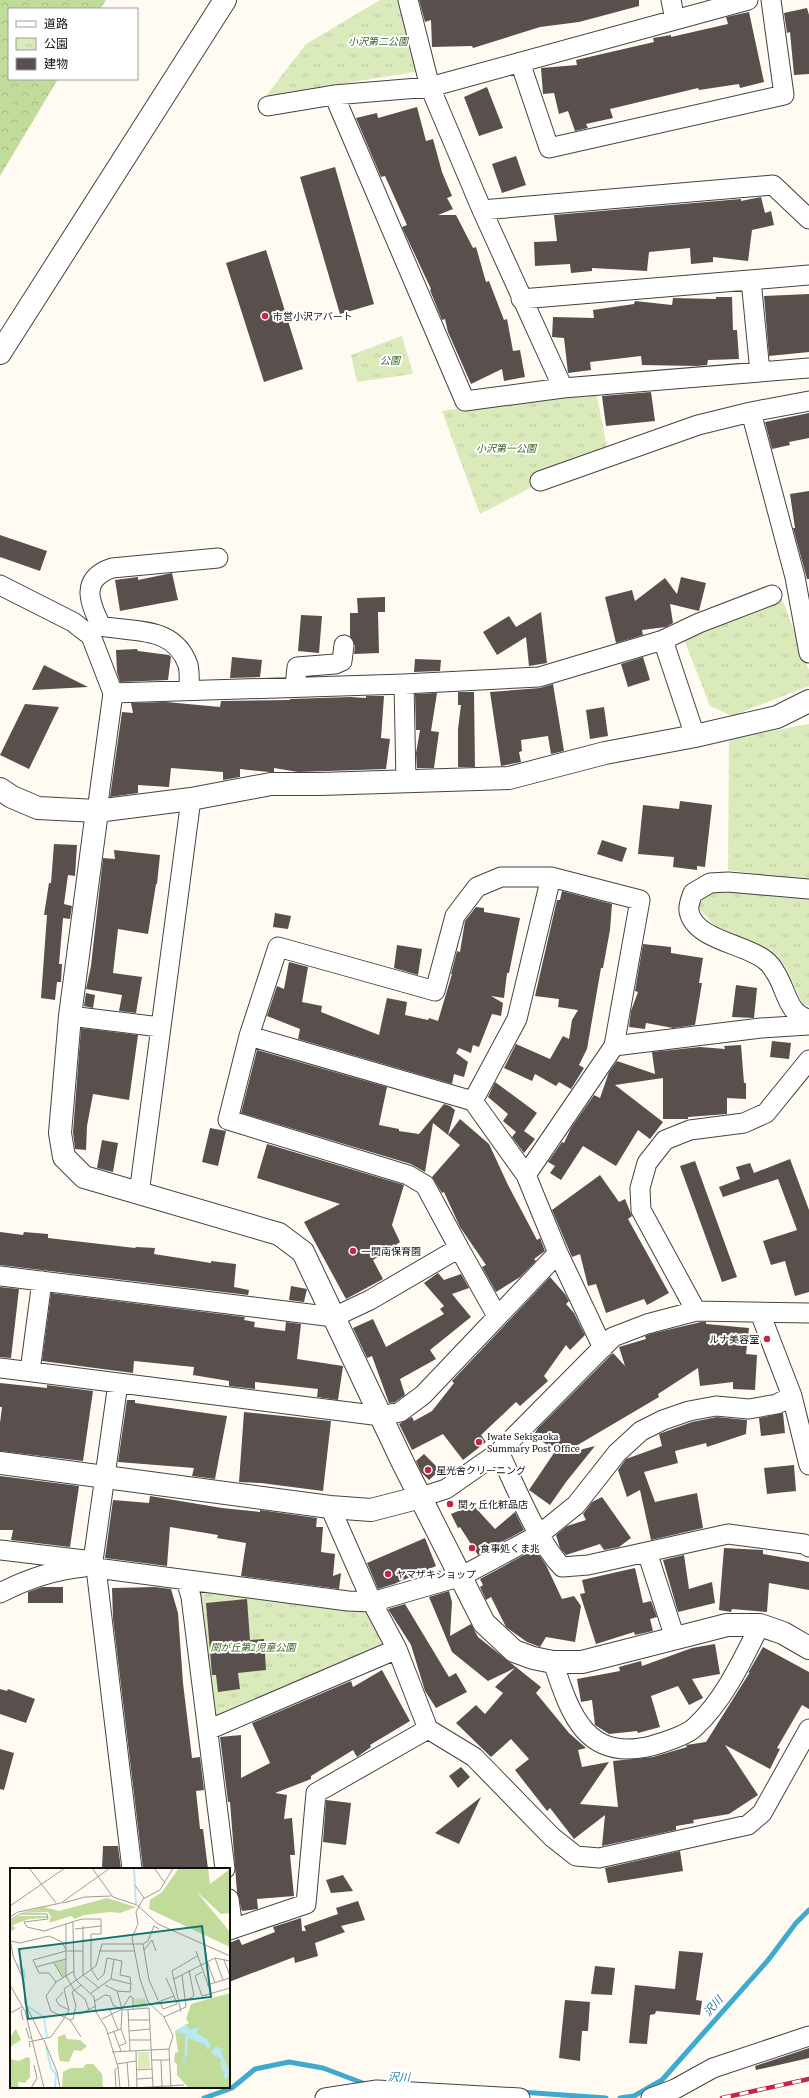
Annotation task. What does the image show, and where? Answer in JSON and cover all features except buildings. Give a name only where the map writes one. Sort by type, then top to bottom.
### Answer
[{"type":"street","points":[[0,353],[226,0]]},
{"type":"street","points":[[408,0],[430,87],[482,210],[563,388]]},
{"type":"street","points":[[671,0],[675,20]]},
{"type":"street","points":[[268,106],[334,95],[430,87],[748,0]]},
{"type":"street","points":[[520,62],[549,148],[784,95],[771,0]]},
{"type":"street","points":[[334,95],[465,401],[563,388],[809,368]]},
{"type":"street","points":[[482,210],[773,185],[809,219]]},
{"type":"street","points":[[521,298],[809,276]]},
{"type":"street","points":[[751,280],[760,372]]},
{"type":"street","points":[[540,481],[698,425],[751,412],[809,401]]},
{"type":"street","points":[[751,412],[802,576],[809,653]]},
{"type":"street","points":[[189,690],[188,666],[175,643],[151,632],[120,630],[101,626],[91,606],[91,584],[100,572],[112,568],[218,558]]},
{"type":"street","points":[[0,586],[73,622],[91,636],[113,693],[70,1016],[60,1133],[64,1157],[84,1177],[279,1234],[303,1252],[380,1416],[462,1576],[484,1623],[514,1651],[533,1658],[553,1662],[582,1662],[727,1625],[760,1625],[783,1632],[809,1648]]},
{"type":"street","points":[[113,693],[404,684],[539,677],[663,640],[772,595]]},
{"type":"street","points":[[663,640],[695,736]]},
{"type":"street","points":[[295,687],[297,667],[335,664],[342,661],[344,645]]},
{"type":"street","points":[[404,684],[406,781]]},
{"type":"street","points":[[0,790],[38,808],[97,811],[191,799],[271,784],[509,778],[605,752],[695,736],[777,717],[809,701]]},
{"type":"street","points":[[139,1194],[191,799]]},
{"type":"street","points":[[497,1316],[425,1185],[408,1175],[228,1120],[249,1036],[278,947],[435,991],[455,916],[477,887],[501,877],[551,877],[640,900],[614,1046],[526,1175]]},
{"type":"street","points":[[473,1101],[517,1019],[551,877]]},
{"type":"street","points":[[809,889],[728,882],[710,883],[693,893],[688,910],[693,923],[765,960],[776,973],[787,999],[794,1009],[803,1018],[809,1019]]},
{"type":"street","points":[[70,1016],[160,1027]]},
{"type":"street","points":[[614,1046],[761,1028],[809,1025]]},
{"type":"street","points":[[249,1036],[473,1101],[526,1175],[558,1253],[603,1348]]},
{"type":"street","points":[[696,1311],[641,1210],[640,1188],[647,1163],[664,1140],[690,1130],[744,1123],[766,1113],[809,1060]]},
{"type":"street","points":[[0,1276],[334,1317],[370,1300],[459,1248]]},
{"type":"street","points":[[0,1368],[380,1416],[400,1412],[423,1395],[558,1253]]},
{"type":"street","points":[[30,1371],[42,1281]]},
{"type":"street","points":[[0,1463],[330,1507],[371,1510],[446,1489],[499,1452],[614,1337],[647,1324],[696,1311],[809,1313]]},
{"type":"street","points":[[760,1313],[792,1396],[809,1465]]},
{"type":"street","points":[[118,1382],[95,1565],[132,1868]]},
{"type":"street","points":[[0,1550],[186,1580],[348,1601],[372,1602],[462,1576],[540,1534],[576,1505],[617,1453],[641,1431],[662,1420],[689,1411],[716,1406],[749,1409],[777,1404],[792,1396]]},
{"type":"street","points":[[499,1452],[540,1534],[554,1559],[562,1567],[588,1565],[728,1534],[807,1540]]},
{"type":"street","points":[[330,1507],[372,1602],[397,1649],[428,1729],[474,1757],[552,1837],[576,1856],[599,1858],[748,1825],[762,1813],[809,1729]]},
{"type":"street","points":[[647,1552],[675,1638]]},
{"type":"street","points":[[0,1593],[26,1580],[51,1572],[95,1565]]},
{"type":"street","points":[[186,1580],[190,1597],[208,1730],[225,1868]]},
{"type":"street","points":[[553,1662],[563,1693],[575,1720],[590,1736],[610,1748],[633,1750],[660,1744],[694,1728],[712,1709],[739,1667],[760,1625]]},
{"type":"street","points":[[208,1730],[397,1649]]},
{"type":"street","points":[[230,1914],[231,1929],[306,1904],[316,1792],[428,1729]]},
{"type":"street","points":[[652,2098],[675,2089],[713,2068],[809,2036]]},
{"type":"street","points":[[325,2098],[377,2090],[520,2098]]},
{"type":"green space","points":[[0,0],[106,0],[101,8],[8,8],[8,80],[57,80],[0,176]]},
{"type":"green space","name":"小沢第二公園","points":[[380,0],[403,0],[420,71],[266,96],[306,44]]},
{"type":"green space","name":"公園","points":[[402,336],[413,374],[357,382],[351,355]]},
{"type":"green space","name":"小沢第一公園","points":[[596,391],[607,448],[480,514],[442,411],[522,399]]},
{"type":"green space","points":[[781,596],[809,670],[809,686],[732,716],[710,706],[682,634]]},
{"type":"green space","points":[[809,724],[809,881],[728,870],[729,739]]},
{"type":"green space","points":[[717,889],[809,897],[809,1006],[804,1005],[788,971],[777,955],[715,926],[699,909],[701,897]]},
{"type":"green space","name":"関が丘第2児童公園","points":[[203,1587],[372,1611],[383,1645],[209,1720],[194,1596]]},
{"type":"waterway","name":"沢川","points":[[620,2098],[634,2096],[662,2080],[769,1959],[796,1923],[809,1910]]},
{"type":"waterway","name":"沢川","points":[[204,2098],[232,2088],[255,2069],[289,2062],[323,2068],[368,2085]]},
{"type":"waterway","name":"沢川","points":[[521,2092],[606,2098]]},
{"type":"railway","points":[[722,2098],[809,2079]]},
{"type":"place","name":"市営小沢アパート","points":[[265,316]]},
{"type":"place","name":"一関南保育園","points":[[353,1251]]},
{"type":"place","name":"ルナ美容室","points":[[767,1339]]},
{"type":"place","name":"Iwate Sekigaoka Summary Post Office","points":[[479,1442]]},
{"type":"place","name":"星光舎クリーニング","points":[[428,1470]]},
{"type":"place","name":"関ヶ丘化粧品店","points":[[450,1504]]},
{"type":"place","name":"食事処くま兆","points":[[472,1548]]},
{"type":"place","name":"ヤマザキショップ","points":[[388,1574]]}]
